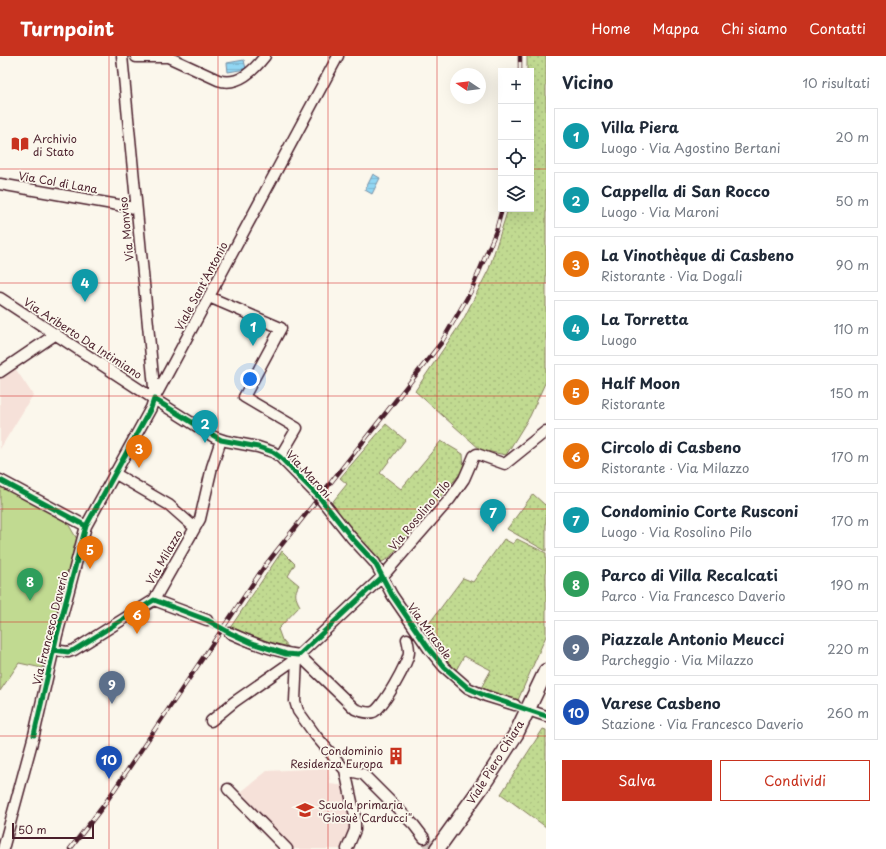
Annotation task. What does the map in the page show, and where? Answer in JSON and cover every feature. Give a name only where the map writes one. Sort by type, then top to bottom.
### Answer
[{"type":"street","name":"Via Monviso","points":[[122,56],[154,399]]},
{"type":"street","points":[[136,57],[168,57],[218,80],[226,82],[237,80],[247,75],[265,56]]},
{"type":"street","name":"Viale Sant'Antonio","points":[[86,526],[114,472],[151,408],[154,399],[338,56]]},
{"type":"street","name":"Via Col di Lana","points":[[0,184],[136,208]]},
{"type":"street","points":[[209,297],[281,328],[244,397],[297,428],[280,457]]},
{"type":"street","name":"Via Ariberto Da Intimiano","points":[[0,298],[154,399]]},
{"type":"street","points":[[0,372],[56,334]]},
{"type":"street","name":"Via Maroni","points":[[154,399],[221,440],[258,447],[273,452],[280,457],[320,498],[351,537],[375,563],[382,577]]},
{"type":"street","name":"Via Rosolino Pilo","points":[[382,577],[450,499],[464,479],[474,456],[477,454],[505,464],[546,431]]},
{"type":"street","name":"Via Milazzo","points":[[54,650],[68,652],[74,650],[154,600],[200,519],[212,467],[221,440]]},
{"type":"street","points":[[114,472],[170,505],[195,528]]},
{"type":"street","points":[[0,480],[86,526]]},
{"type":"street","name":"Via Francesco Daverio","points":[[3,849],[34,735],[86,526]]},
{"type":"street","points":[[211,722],[234,702],[298,657],[382,577]]},
{"type":"street","name":"Via Mirasole","points":[[382,577],[408,619],[444,667],[468,688],[486,696],[515,705]]},
{"type":"street","points":[[154,600],[207,620]]},
{"type":"street","points":[[230,633],[252,643],[298,657],[355,709],[372,713],[378,710],[399,677],[410,652],[407,639]]},
{"type":"street","points":[[298,657],[294,701],[298,711],[316,736],[345,770],[355,816],[355,830],[347,849]]},
{"type":"street","name":"Viale Piero Chiara","points":[[436,849],[484,785],[516,734],[546,671]]},
{"type":"street","points":[[531,711],[546,716]]},
{"type":"street","points":[[345,770],[363,774],[414,825],[424,838]]},
{"type":"street","points":[[228,789],[287,849]]},
{"type":"shaded area","points":[[15,368],[33,395],[0,449],[0,378]]},
{"type":"shaded area","name":"Scuola primaria \"Giosuè Carducci\"","points":[[329,768],[330,784],[346,786],[353,817],[345,849],[292,849],[241,792],[267,771]]},
{"type":"green space","points":[[527,56],[546,56],[546,381],[530,416],[506,455],[481,450],[415,391],[463,320],[489,269],[507,212],[534,212],[534,68],[527,68]]},
{"type":"green space","points":[[386,424],[405,440],[380,473],[401,489],[441,441],[463,454],[464,469],[389,558],[382,562],[330,505],[347,484],[340,478]]},
{"type":"green space","points":[[0,486],[64,517],[77,539],[42,668],[19,663],[0,691]]},
{"type":"green space","points":[[533,494],[545,505],[546,504],[546,551],[507,529]]},
{"type":"green space","points":[[504,539],[513,544],[517,539],[546,553],[546,636],[518,700],[496,695],[481,688],[491,670],[464,656],[455,672],[452,671],[422,633],[463,578],[473,582]]},
{"type":"green space","points":[[282,551],[295,564],[288,576],[299,585],[296,590],[296,595],[300,606],[278,629],[282,640],[290,649],[271,644],[230,628]]},
{"type":"green space","points":[[543,729],[546,730],[546,827],[501,794]]},
{"type":"water","points":[[244,60],[246,69],[228,72],[227,63]]},
{"type":"water","points":[[373,174],[380,178],[372,194],[365,190]]},
{"type":"tunnel","points":[[207,620],[230,633]]},
{"type":"tunnel","points":[[424,838],[432,849]]},
{"type":"railway","points":[[520,56],[520,68]]},
{"type":"railway","points":[[70,849],[104,805],[264,567],[441,343],[471,291],[496,231],[501,212]]},
{"type":"cycle path","points":[[34,735],[57,635],[86,526],[151,408],[154,399],[221,440],[258,447],[273,452],[280,457],[320,498],[351,537],[375,563],[392,595],[429,649],[444,667],[468,688],[486,696],[546,716]]},
{"type":"cycle path","points":[[0,480],[86,526]]},
{"type":"cycle path","points":[[54,650],[68,652],[74,650],[154,600],[207,620],[252,643],[286,654],[299,655],[382,577]]},
{"type":"place","name":"Archivio di Stato","points":[[20,144]]},
{"type":"place","name":"La Torretta","points":[[85,302]]},
{"type":"place","name":"Villa Piera","points":[[253,346]]},
{"type":"place","name":"Cappella di San Rocco","points":[[205,443]]},
{"type":"place","name":"La Vinothèque di Casbeno","points":[[139,468]]},
{"type":"place","name":"Condominio Corte Rusconi","points":[[493,532]]},
{"type":"place","name":"Half Moon","points":[[90,569]]},
{"type":"place","name":"Parco di Villa Recalcati","points":[[30,601]]},
{"type":"place","name":"Circolo di Casbeno","points":[[137,634]]},
{"type":"place","name":"Piazzale Antonio Meucci","points":[[112,704]]},
{"type":"place","name":"Condominio Residenza Europa","points":[[396,756]]},
{"type":"place","name":"Varese Casbeno","points":[[109,779]]},
{"type":"place","name":"Scuola primaria \"Giosuè Carducci\"","points":[[305,810]]}]
